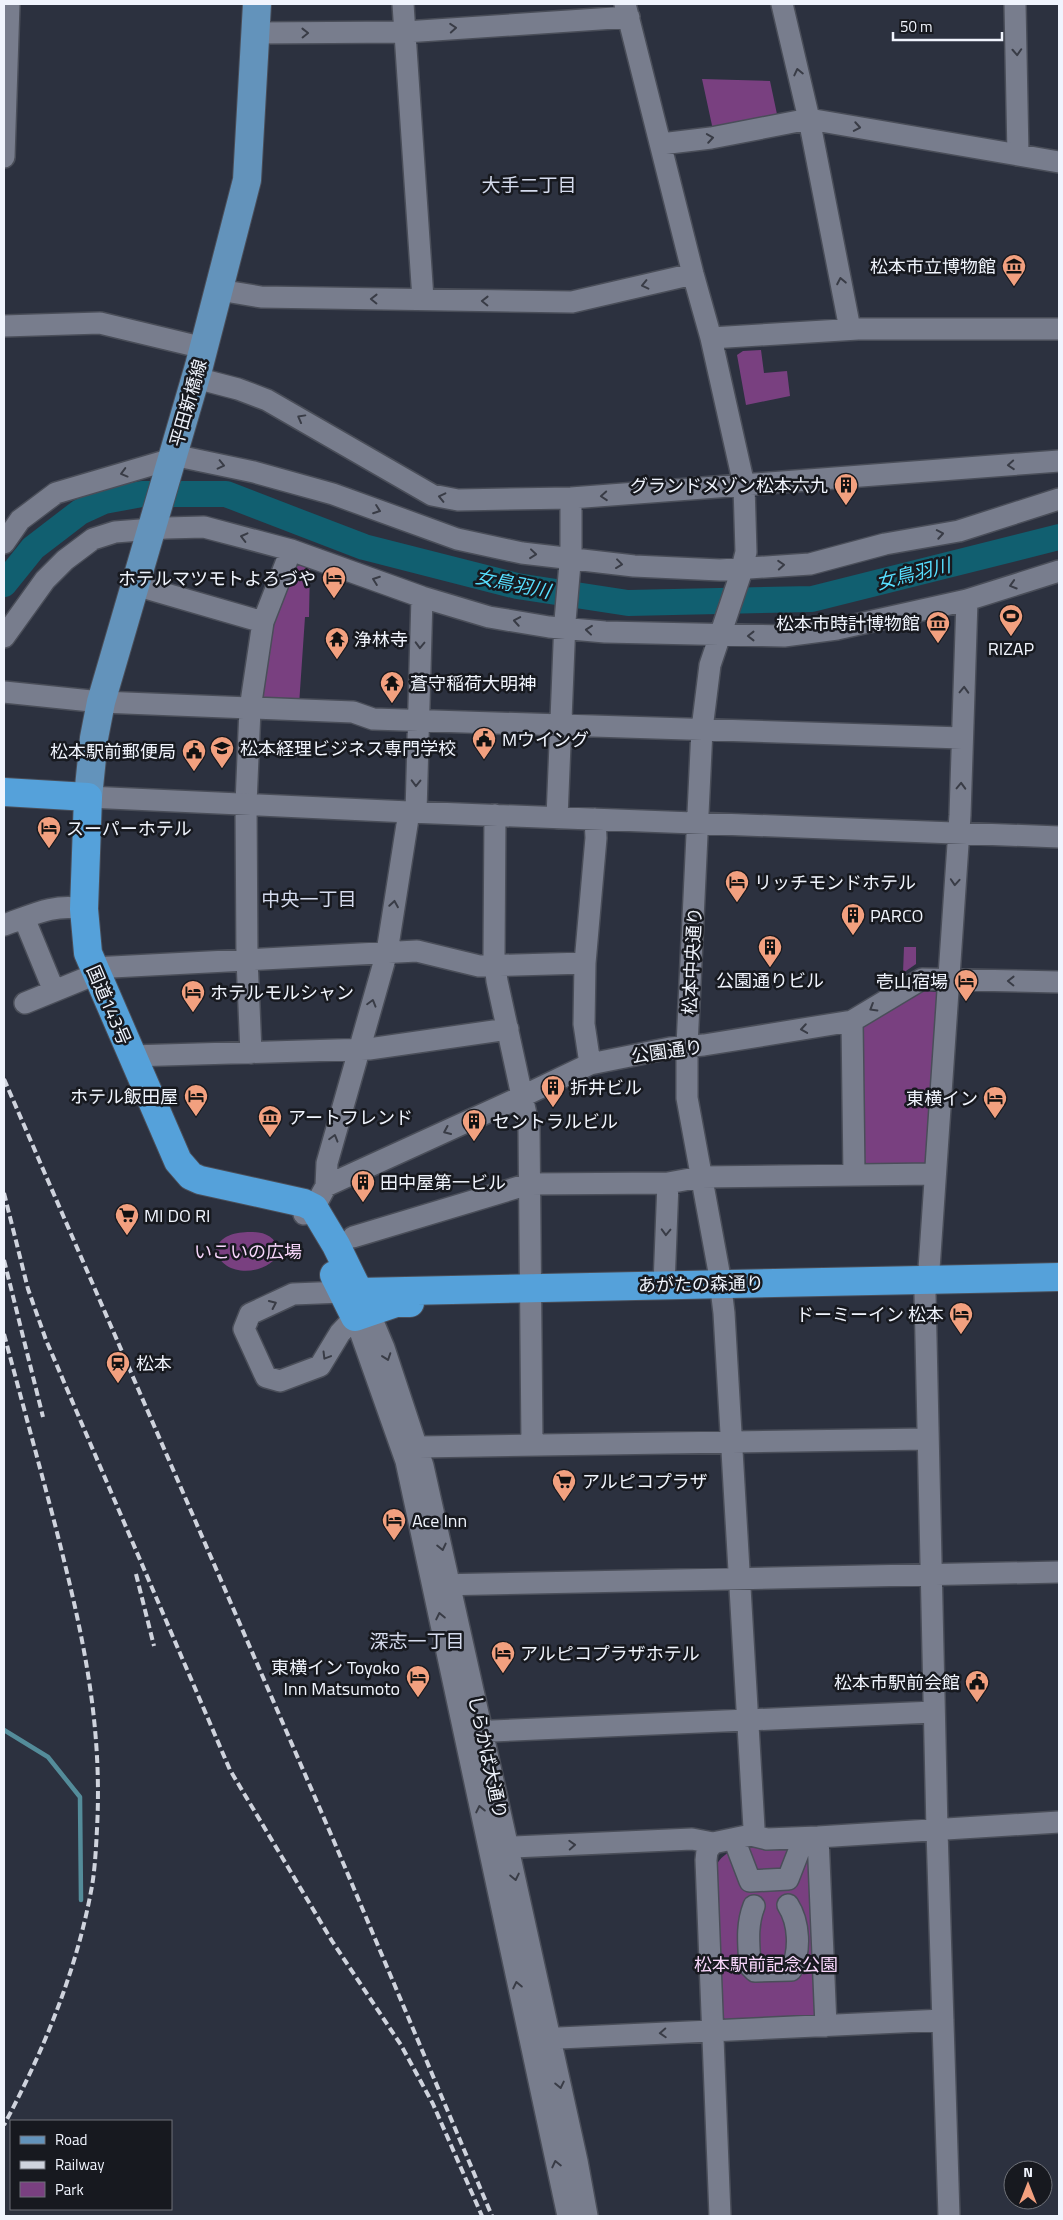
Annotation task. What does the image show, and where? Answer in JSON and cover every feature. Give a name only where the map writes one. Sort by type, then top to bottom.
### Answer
[{"type":"highway","points":[[4,792],[88,797]]},
{"type":"highway","name":"国道143号","points":[[88,797],[84,909],[85,939],[94,971],[178,1161],[185,1171],[200,1180],[310,1202]]},
{"type":"highway","points":[[310,1202],[357,1303]]},
{"type":"highway","name":"あがたの森通り","points":[[529,1294],[926,1286],[1059,1278]]},
{"type":"highway","name":"あがたの森通り","points":[[357,1303],[396,1303],[664,1285],[721,1291]]},
{"type":"highway","name":"あがたの森通り","points":[[926,1286],[1059,1292]]},
{"type":"main road","name":"平田新橋線","points":[[88,797],[94,738],[101,702],[196,378],[247,180],[257,4]]},
{"type":"street","points":[[4,157],[9,4]]},
{"type":"street","points":[[403,4],[423,299]]},
{"type":"street","points":[[782,4],[809,119],[850,329]]},
{"type":"street","points":[[1015,4],[1018,155]]},
{"type":"street","points":[[256,33],[404,32],[627,10]]},
{"type":"street","name":"松本中央通り","points":[[627,10],[693,274],[711,338],[744,485],[746,552],[710,665],[702,729],[687,1046],[687,1098],[721,1291],[732,1442],[754,1828],[744,1841]]},
{"type":"street","points":[[661,144],[711,138],[809,119],[1059,162]]},
{"type":"street","points":[[219,290],[261,297],[572,302],[693,274]]},
{"type":"street","points":[[4,326],[100,323],[204,348]]},
{"type":"street","points":[[711,338],[850,329],[1059,329]]},
{"type":"street","points":[[196,378],[238,389],[267,400],[432,495],[458,500],[571,498],[1059,461]]},
{"type":"street","points":[[4,543],[20,520],[56,492],[165,461],[254,472],[333,494],[457,539],[522,553],[570,562],[741,572],[810,564],[885,544],[959,531],[1059,500]]},
{"type":"street","points":[[557,818],[560,725],[570,562],[571,498]]},
{"type":"street","points":[[4,637],[45,580],[65,560],[93,539],[115,532],[154,524],[204,527],[291,550],[422,597],[489,617],[566,621],[605,632],[722,630],[784,636],[837,630],[967,600],[1059,571]]},
{"type":"street","points":[[251,1053],[247,959],[246,804],[250,710],[263,622],[291,550]]},
{"type":"street","points":[[135,585],[263,622]]},
{"type":"street","points":[[310,1202],[327,1163],[387,952],[412,812],[418,719],[422,597]]},
{"type":"street","points":[[948,2216],[927,1439],[926,1286],[959,833],[967,600]]},
{"type":"street","points":[[4,692],[101,702],[250,710],[353,712],[373,719],[962,738]]},
{"type":"street","points":[[88,797],[557,818],[1059,837]]},
{"type":"street","points":[[495,815],[495,965],[529,1128],[529,1294],[532,1444]]},
{"type":"street","points":[[590,1064],[584,1024],[585,963],[596,838],[595,819]]},
{"type":"street","points":[[4,925],[53,908],[67,906],[84,909]]},
{"type":"street","points":[[24,918],[54,991]]},
{"type":"street","points":[[25,1003],[94,971],[247,959],[417,951],[478,966],[585,963]]},
{"type":"street","name":"公園通り","points":[[310,1202],[590,1064],[670,1048],[704,1045],[852,1020],[922,979],[1059,982]]},
{"type":"street","points":[[852,1020],[854,1175]]},
{"type":"street","points":[[131,1056],[359,1050],[508,1029]]},
{"type":"street","points":[[353,1237],[529,1184],[668,1183],[701,1177],[934,1174]]},
{"type":"street","points":[[664,1285],[668,1183]]},
{"type":"street","points":[[293,1294],[357,1303],[320,1366],[280,1381],[266,1377],[244,1329],[250,1314],[293,1294]]},
{"type":"street","name":"しらかば大通り","points":[[357,1303],[419,1447],[442,1585],[473,1732],[499,1848],[549,2038],[577,2213]]},
{"type":"street","name":"しらかば大通り","points":[[357,1303],[442,1585]]},
{"type":"street","points":[[419,1447],[927,1439]]},
{"type":"street","points":[[442,1585],[931,1573],[1059,1572]]},
{"type":"street","points":[[473,1732],[934,1712]]},
{"type":"street","points":[[499,1848],[692,1839],[713,1843],[767,1839],[810,1840],[1059,1822]]},
{"type":"street","points":[[744,1841],[750,1894],[754,1906],[750,1916],[748,1931],[750,1966],[755,1970],[772,1971],[791,1970],[796,1962],[796,1924],[788,1905],[790,1891],[788,1880],[810,1840]]},
{"type":"street","points":[[810,1840],[826,2026]]},
{"type":"street","points":[[713,1843],[707,1851],[706,1860],[720,2216]]},
{"type":"street","name":"しらかば大通り","points":[[499,1848],[528,2033],[577,2213]]},
{"type":"street","points":[[750,1881],[788,1880]]},
{"type":"street","points":[[754,1906],[788,1905]]},
{"type":"street","points":[[528,2033],[549,2038],[943,2020]]},
{"type":"green space","points":[[702,79],[770,81],[778,119],[713,130]]},
{"type":"green space","points":[[761,350],[764,373],[787,371],[790,396],[746,405],[737,355],[743,351]]},
{"type":"green space","points":[[294,561],[310,565],[309,617],[305,617],[299,705],[259,699],[269,625]]},
{"type":"green space","points":[[904,947],[916,947],[916,964],[903,973]]},
{"type":"green space","points":[[922,991],[936,992],[941,999],[930,1161],[924,1167],[867,1167],[861,1164],[859,1032],[863,1024]]},
{"type":"green space","name":"いこいの広場","points":[[250,1232],[265,1234],[272,1238],[280,1251],[275,1259],[267,1265],[246,1271],[236,1270],[227,1266],[220,1259],[216,1250],[218,1245],[229,1235]]},
{"type":"green space","name":"松本駅前記念公園","points":[[766,1844],[804,1844],[811,1852],[817,2014],[809,2019],[727,2024],[719,2017],[714,1871],[720,1860],[740,1848]]},
{"type":"waterway","name":"女鳥羽川","points":[[4,584],[33,548],[80,512],[104,501],[142,494],[226,494],[364,547],[517,586],[628,603],[812,599],[1059,537]]},
{"type":"waterway","points":[[4,1730],[48,1757],[80,1797],[81,1900]]},
{"type":"railway","points":[[4,1079],[333,1839],[492,2216]]},
{"type":"railway","points":[[4,1193],[28,1289],[46,1340],[230,1770],[332,1941],[401,2045],[433,2104],[482,2216]]},
{"type":"railway","points":[[4,1260],[43,1417]]},
{"type":"railway","points":[[4,1334],[72,1592],[93,1708],[98,1787],[97,1836],[93,1879],[78,1948],[57,2009],[33,2068],[4,2125]]},
{"type":"railway","points":[[136,1574],[154,1646]]},
{"type":"place","name":"松本市立博物館","points":[[1014,287]]},
{"type":"place","name":"グランドメゾン松本六九","points":[[846,506]]},
{"type":"place","name":"ホテルマツモトよろづや","points":[[334,599]]},
{"type":"place","name":"RIZAP","points":[[1011,637]]},
{"type":"place","name":"松本市時計博物館","points":[[938,644]]},
{"type":"place","name":"浄林寺","points":[[337,660]]},
{"type":"place","name":"蒼守稲荷大明神","points":[[392,704]]},
{"type":"place","name":"Mウイング","points":[[484,760]]},
{"type":"place","name":"松本経理ビジネス専門学校","points":[[222,769]]},
{"type":"place","name":"松本駅前郵便局","points":[[194,772]]},
{"type":"place","name":"スーパーホテル","points":[[49,849]]},
{"type":"place","name":"リッチモンドホテル","points":[[737,903]]},
{"type":"place","name":"PARCO","points":[[853,936]]},
{"type":"place","name":"公園通りビル","points":[[770,968]]},
{"type":"place","name":"壱山宿場","points":[[966,1002]]},
{"type":"place","name":"ホテルモルシャン","points":[[193,1013]]},
{"type":"place","name":"折井ビル","points":[[553,1108]]},
{"type":"place","name":"ホテル飯田屋","points":[[196,1117]]},
{"type":"place","name":"東横イン","points":[[995,1119]]},
{"type":"place","name":"アートフレンド","points":[[270,1138]]},
{"type":"place","name":"セントラルビル","points":[[474,1142]]},
{"type":"place","name":"田中屋第一ビル","points":[[363,1203]]},
{"type":"place","name":"MI DO RI","points":[[127,1236]]},
{"type":"place","name":"ドーミーイン 松本","points":[[961,1335]]},
{"type":"place","name":"松本","points":[[118,1384]]},
{"type":"place","name":"アルピコプラザ","points":[[564,1502]]},
{"type":"place","name":"Ace Inn","points":[[394,1541]]},
{"type":"place","name":"アルピコプラザホテル","points":[[503,1674]]},
{"type":"place","name":"東横イン Toyoko Inn Matsumoto","points":[[418,1698]]},
{"type":"place","name":"松本市駅前会館","points":[[977,1703]]},
{"type":"district","name":"大手二丁目","points":[[529,184]]},
{"type":"district","name":"中央一丁目","points":[[309,898]]},
{"type":"district","name":"深志一丁目","points":[[417,1640]]}]
